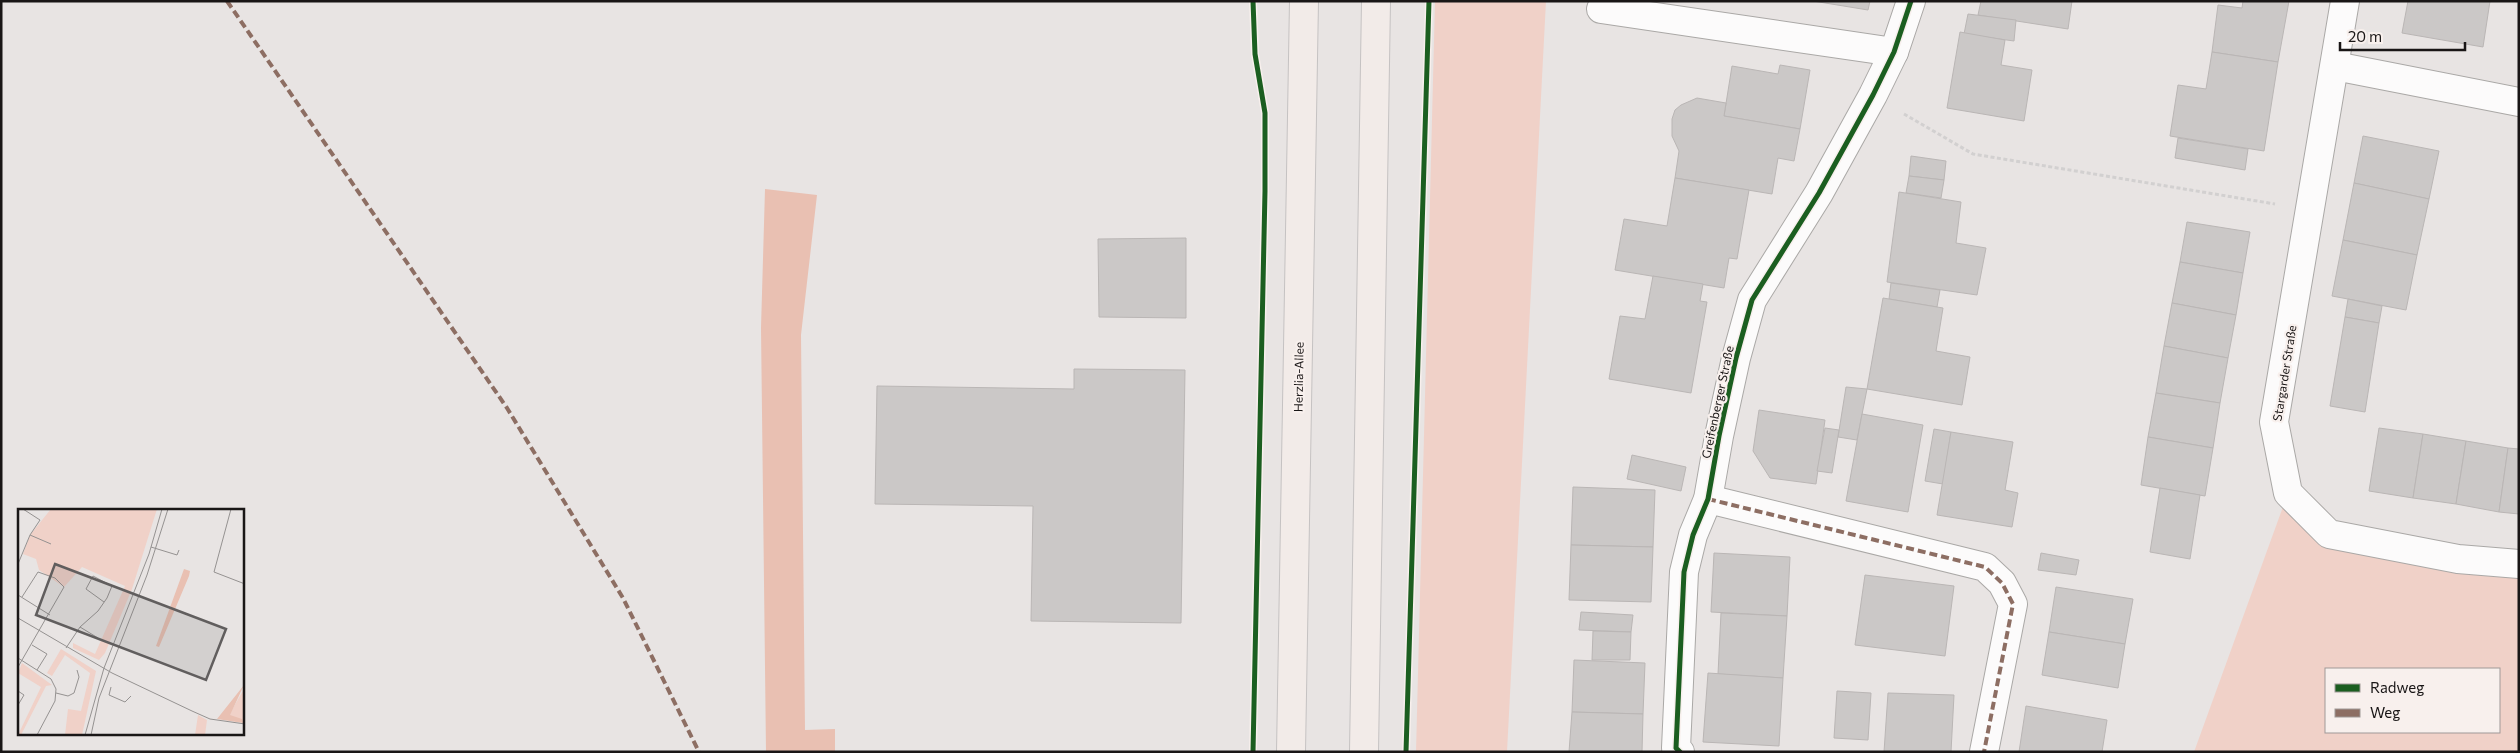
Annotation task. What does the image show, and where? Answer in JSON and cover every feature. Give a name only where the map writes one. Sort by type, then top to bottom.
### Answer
[{"type":"main road","name":"Herzlia-Allee","points":[[1291,752],[1304,1]]},
{"type":"main road","points":[[1364,752],[1376,1]]},
{"type":"street","name":"Greifenberger Straße","points":[[1680,752],[1676,748],[1684,572],[1693,536],[1708,499],[1734,367],[1752,300],[1819,193],[1873,96],[1894,52],[1911,1]]},
{"type":"street","name":"Stargarder Straße","points":[[2345,1],[2274,422],[2288,493],[2329,534],[2458,559],[2519,564]]},
{"type":"street","points":[[1601,9],[1894,52]]},
{"type":"street","points":[[2335,66],[2519,102]]},
{"type":"street","points":[[1708,499],[1985,567],[2002,583],[2013,604],[1984,752]]},
{"type":"path","points":[[1873,96],[1973,154],[2311,210]]},
{"type":"shaded area","points":[[1435,1],[1546,1],[1507,752],[1416,752]]},
{"type":"shaded area","points":[[765,189],[817,195],[801,335],[805,730],[835,729],[835,752],[766,752],[761,328]]},
{"type":"shaded area","points":[[2288,493],[2329,534],[2519,564],[2519,752],[2194,752]]},
{"type":"building","points":[[1813,1],[1870,1],[1868,10]]},
{"type":"building","points":[[1981,1],[2072,1],[2068,29],[1978,15]]},
{"type":"building","points":[[2243,1],[2289,1],[2278,62],[2212,52],[2218,5],[2242,8]]},
{"type":"building","points":[[2408,1],[2490,1],[2483,47],[2402,33]]},
{"type":"building","points":[[1968,14],[2016,20],[2014,41],[1964,34]]},
{"type":"building","points":[[1960,32],[2005,40],[2001,65],[2032,70],[2024,121],[1947,108]]},
{"type":"building","points":[[2212,52],[2278,62],[2264,151],[2170,136],[2178,85],[2206,89]]},
{"type":"building","points":[[1780,65],[1810,70],[1800,129],[1724,116],[1732,66],[1778,74]]},
{"type":"building","points":[[1697,98],[1726,103],[1724,116],[1800,129],[1794,161],[1778,158],[1772,194],[1675,178],[1679,151],[1672,136],[1672,119],[1675,110],[1681,105]]},
{"type":"building","points":[[2363,136],[2439,151],[2429,199],[2354,183]]},
{"type":"building","points":[[2178,138],[2248,149],[2245,170],[2175,158]]},
{"type":"building","points":[[1911,156],[1946,161],[1944,180],[1909,176]]},
{"type":"building","points":[[1909,176],[1944,180],[1941,198],[1906,193]]},
{"type":"building","points":[[1675,178],[1749,190],[1737,259],[1729,258],[1724,288],[1615,270],[1624,219],[1667,226]]},
{"type":"building","points":[[2354,183],[2429,199],[2417,255],[2343,240]]},
{"type":"building","points":[[1899,192],[1961,202],[1956,243],[1986,248],[1977,295],[1887,282]]},
{"type":"building","points":[[2187,222],[2250,232],[2243,273],[2180,262]]},
{"type":"building","points":[[1186,238],[1186,318],[1099,317],[1098,239]]},
{"type":"building","points":[[2343,240],[2417,255],[2406,310],[2332,296]]},
{"type":"building","points":[[2180,262],[2243,273],[2236,315],[2172,303]]},
{"type":"building","points":[[1653,276],[1703,284],[1700,301],[1707,302],[1691,393],[1609,379],[1620,316],[1645,319]]},
{"type":"building","points":[[1891,283],[1940,290],[1937,307],[1889,299]]},
{"type":"building","points":[[1883,298],[1943,308],[1936,351],[1970,357],[1962,405],[1867,389]]},
{"type":"building","points":[[2348,299],[2382,306],[2379,323],[2345,317]]},
{"type":"building","points":[[2172,303],[2236,315],[2228,358],[2164,346]]},
{"type":"building","points":[[2345,317],[2379,323],[2365,412],[2330,406]]},
{"type":"building","points":[[2164,346],[2228,358],[2220,403],[2156,393]]},
{"type":"building","points":[[1074,369],[1185,370],[1181,623],[1031,621],[1033,506],[875,504],[877,386],[1074,389]]},
{"type":"building","points":[[1846,387],[1867,389],[1857,440],[1838,437]]},
{"type":"building","points":[[2156,393],[2220,403],[2213,448],[2148,437]]},
{"type":"building","points":[[1759,410],[1825,420],[1816,484],[1770,478],[1753,451]]},
{"type":"building","points":[[1862,414],[1923,425],[1908,512],[1846,501]]},
{"type":"building","points":[[1825,428],[1839,430],[1832,473],[1817,471]]},
{"type":"building","points":[[2379,428],[2423,434],[2413,498],[2369,491]]},
{"type":"building","points":[[1934,429],[1951,432],[1943,484],[1925,481]]},
{"type":"building","points":[[1951,432],[2013,442],[2005,490],[2018,493],[2012,527],[1937,515]]},
{"type":"building","points":[[2423,434],[2466,441],[2456,504],[2413,498]]},
{"type":"building","points":[[2148,437],[2213,448],[2205,496],[2141,485]]},
{"type":"building","points":[[2466,441],[2508,448],[2499,512],[2456,504]]},
{"type":"building","points":[[2508,448],[2519,449],[2519,514],[2499,512]]},
{"type":"building","points":[[1632,455],[1686,467],[1681,491],[1627,479]]},
{"type":"building","points":[[1573,487],[1655,490],[1653,547],[1571,545]]},
{"type":"building","points":[[2160,488],[2200,495],[2190,559],[2150,552]]},
{"type":"building","points":[[1571,545],[1653,547],[1651,602],[1569,600]]},
{"type":"building","points":[[1714,553],[1790,557],[1787,616],[1711,612]]},
{"type":"building","points":[[2041,553],[2079,560],[2076,575],[2038,570]]},
{"type":"building","points":[[1865,575],[1954,586],[1945,656],[1855,645]]},
{"type":"building","points":[[2056,587],[2133,599],[2125,644],[2049,632]]},
{"type":"building","points":[[1581,612],[1633,615],[1631,632],[1579,630]]},
{"type":"building","points":[[1721,613],[1787,616],[1783,678],[1718,674]]},
{"type":"building","points":[[1593,631],[1631,632],[1630,660],[1592,660]]},
{"type":"building","points":[[2049,632],[2125,644],[2118,688],[2042,675]]},
{"type":"building","points":[[1574,660],[1645,663],[1643,714],[1572,712]]},
{"type":"building","points":[[1708,673],[1783,678],[1779,746],[1703,742]]},
{"type":"building","points":[[1837,691],[1871,693],[1868,740],[1834,738]]},
{"type":"building","points":[[1888,693],[1954,695],[1951,752],[1884,752]]},
{"type":"building","points":[[2026,706],[2107,720],[2102,752],[2019,752]]},
{"type":"building","points":[[1572,712],[1643,714],[1642,752],[1569,752]]},
{"type":"marked path","points":[[227,1],[507,408],[623,598],[699,752]]},
{"type":"marked path","points":[[1708,499],[1985,567],[2002,583],[2013,604],[1984,752]]},
{"type":"cycle path","points":[[1253,1],[1255,54],[1265,113],[1265,191],[1253,752]]},
{"type":"cycle path","points":[[1406,752],[1429,1]]},
{"type":"cycle path","points":[[1680,752],[1676,748],[1684,572],[1693,535],[1708,499],[1736,358],[1752,300],[1819,193],[1873,95],[1894,52],[1911,1]]}]
